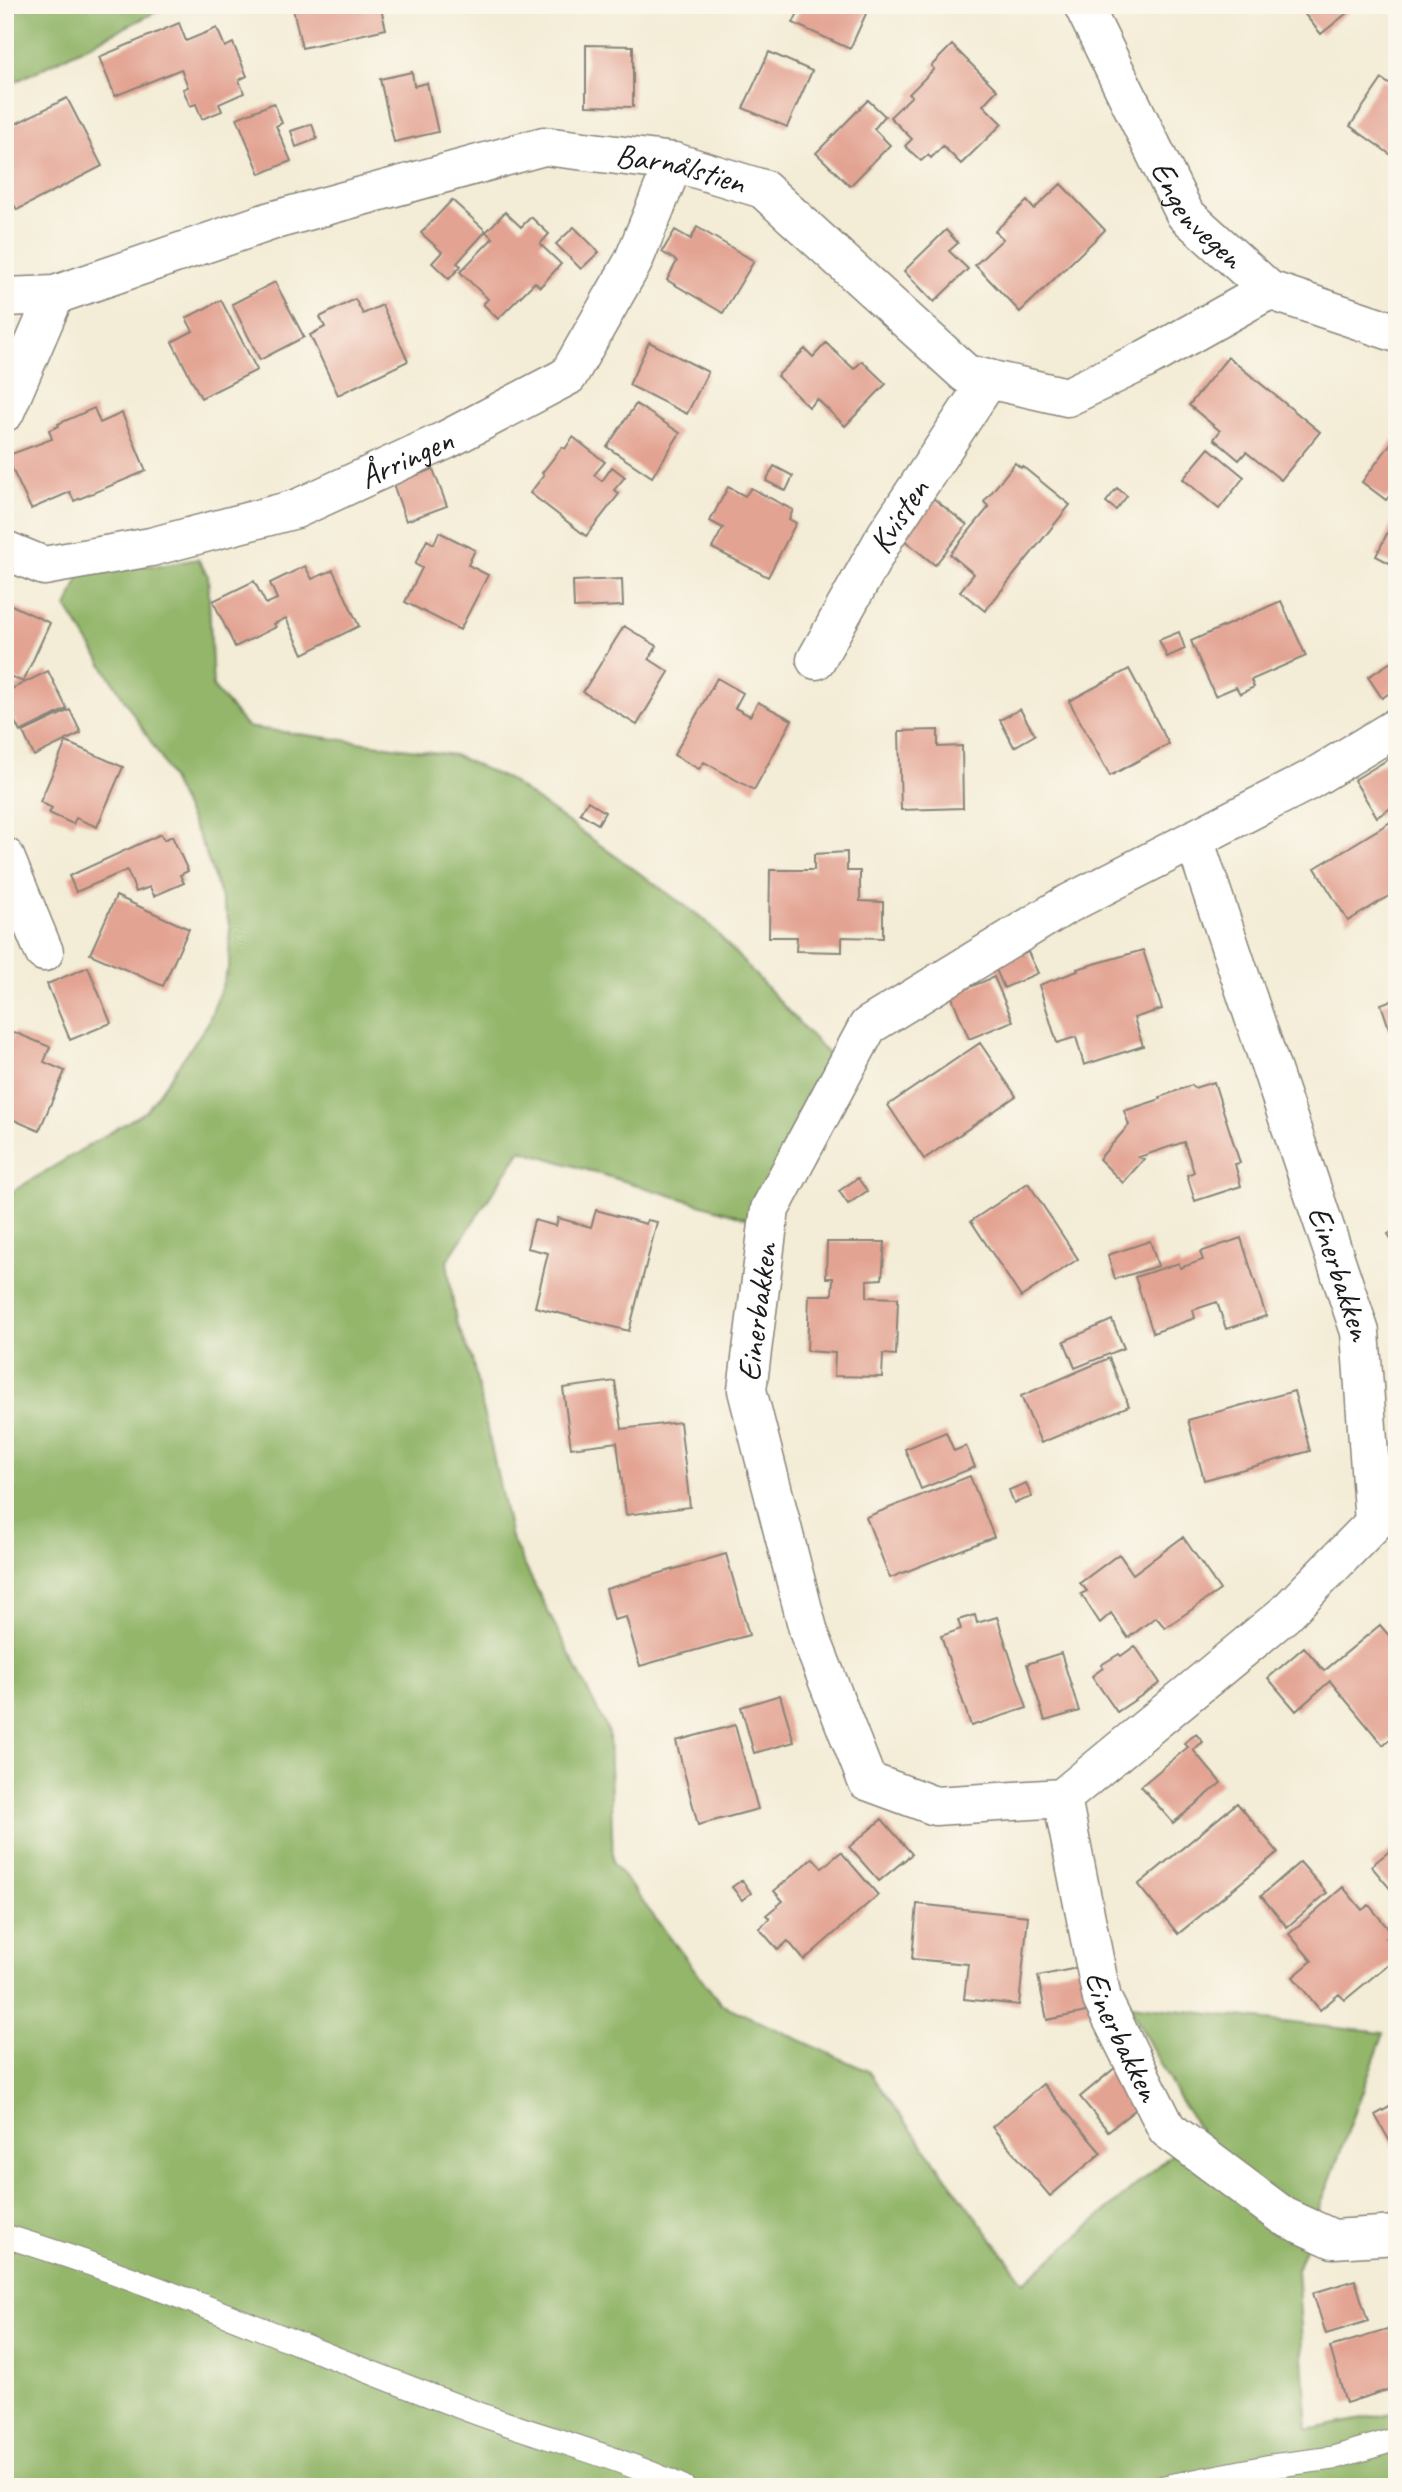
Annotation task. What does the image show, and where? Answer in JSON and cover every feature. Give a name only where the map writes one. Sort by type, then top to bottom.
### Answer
[{"type":"street","name":"Engenvegen","points":[[1083,5],[1185,214],[1269,290],[1397,332]]},
{"type":"street","name":"Barnålstien","points":[[5,298],[55,295],[271,221],[544,146],[674,162],[763,189],[966,374],[1067,397],[1144,360],[1269,290]]},
{"type":"street","name":"Årringen","points":[[5,550],[44,566],[151,547],[296,509],[446,440],[568,376],[633,262],[674,162]]},
{"type":"street","points":[[5,412],[55,295]]},
{"type":"street","name":"Kvisten","points":[[816,660],[886,535],[989,379]]},
{"type":"street","name":"Einerbakken","points":[[1194,839],[1360,1332],[1374,1523],[1285,1614],[1062,1798],[934,1806],[867,1781],[809,1633],[747,1390],[770,1209],[868,1026],[1064,906],[1194,839],[1308,781],[1397,727]]},
{"type":"street","points":[[5,857],[44,952]]},
{"type":"street","name":"Einerbakken","points":[[1062,1798],[1102,1999],[1167,2129],[1283,2216],[1334,2239],[1397,2235]]},
{"type":"lane","points":[[5,2236],[78,2258],[465,2409],[644,2469],[682,2487]]},
{"type":"lane","points":[[1164,2487],[1271,2466],[1333,2458],[1397,2439]]},
{"type":"green space","points":[[5,5],[170,5],[5,87]]},
{"type":"green space","points":[[198,559],[208,576],[213,687],[247,727],[454,755],[509,780],[705,920],[847,1075],[769,1225],[521,1150],[447,1261],[456,1321],[472,1359],[511,1538],[609,1733],[613,1863],[721,2004],[868,2071],[1024,2282],[1200,2130],[1178,2097],[1129,2005],[1384,2033],[1297,2270],[1308,2430],[1397,2412],[1397,2487],[5,2487],[5,1196],[147,1110],[208,1023],[229,966],[230,925],[204,848],[161,758],[67,608],[81,572],[98,564],[159,566]]},
{"type":"building","points":[[292,5],[380,5],[386,29],[302,48]]},
{"type":"building","points":[[802,5],[870,5],[850,49],[793,23]]},
{"type":"building","points":[[1297,5],[1357,5],[1321,34]]},
{"type":"building","points":[[179,23],[186,41],[217,28],[225,47],[233,43],[247,76],[239,80],[244,93],[219,104],[222,111],[202,119],[196,104],[190,106],[183,89],[188,87],[181,69],[115,96],[99,57]]},
{"type":"building","points":[[586,45],[633,46],[633,107],[586,106]]},
{"type":"building","points":[[952,45],[997,90],[983,105],[1002,124],[961,164],[943,146],[931,158],[928,155],[921,161],[905,146],[912,139],[890,117],[912,96],[909,94],[934,69],[931,66]]},
{"type":"building","points":[[769,52],[812,71],[787,127],[743,108]]},
{"type":"building","points":[[412,72],[414,86],[427,83],[438,132],[394,142],[380,79]]},
{"type":"building","points":[[1382,79],[1397,90],[1397,159],[1350,126]]},
{"type":"building","points":[[67,98],[102,166],[17,210],[5,188],[5,129]]},
{"type":"building","points":[[868,100],[885,116],[874,129],[890,145],[850,186],[816,153]]},
{"type":"building","points":[[274,103],[282,123],[276,126],[291,161],[260,174],[237,118]]},
{"type":"building","points":[[312,124],[317,139],[296,147],[291,131]]},
{"type":"building","points":[[1061,184],[1105,230],[1020,312],[975,265],[1003,239],[995,231],[1027,201],[1034,209]]},
{"type":"building","points":[[452,200],[486,231],[457,263],[461,266],[449,279],[432,263],[442,252],[421,233]]},
{"type":"building","points":[[505,212],[521,227],[531,217],[549,234],[540,244],[561,264],[540,287],[535,282],[498,319],[483,304],[488,299],[460,272],[493,238],[486,232]]},
{"type":"building","points":[[574,227],[599,252],[581,269],[556,244]]},
{"type":"building","points":[[697,227],[754,261],[723,313],[667,280],[677,261],[662,252],[675,230],[691,239]]},
{"type":"building","points":[[946,230],[958,243],[949,251],[968,269],[934,302],[904,271]]},
{"type":"building","points":[[275,282],[304,337],[260,360],[232,304]]},
{"type":"building","points":[[355,299],[363,314],[382,305],[408,361],[338,395],[310,335],[325,327],[320,317]]},
{"type":"building","points":[[221,300],[257,370],[201,398],[172,342],[193,331],[186,318]]},
{"type":"building","points":[[649,342],[708,372],[687,414],[629,385]]},
{"type":"building","points":[[826,343],[854,369],[862,361],[886,384],[845,426],[817,399],[809,407],[777,376],[805,349],[813,357]]},
{"type":"building","points":[[1228,357],[1320,432],[1281,480],[1246,452],[1239,460],[1214,439],[1220,431],[1189,405]]},
{"type":"building","points":[[636,404],[680,433],[652,477],[607,447]]},
{"type":"building","points":[[94,408],[100,423],[122,413],[146,471],[74,501],[70,492],[31,509],[6,456],[52,439],[49,430]]},
{"type":"building","points":[[573,437],[605,462],[594,475],[602,481],[612,467],[625,477],[614,490],[619,494],[586,536],[530,493],[544,475],[542,473]]},
{"type":"building","points":[[1395,438],[1397,486],[1386,500],[1362,482]]},
{"type":"building","points":[[1209,448],[1244,477],[1219,509],[1183,479]]},
{"type":"building","points":[[1015,463],[1070,505],[985,611],[960,591],[974,574],[950,554],[989,507],[984,502]]},
{"type":"building","points":[[774,466],[793,476],[786,491],[766,481]]},
{"type":"building","points":[[433,469],[447,506],[406,521],[393,484]]},
{"type":"building","points":[[728,487],[745,496],[751,488],[793,510],[789,519],[796,523],[768,577],[712,548],[723,528],[710,521]]},
{"type":"building","points":[[1117,488],[1127,496],[1116,510],[1106,502]]},
{"type":"building","points":[[924,491],[967,525],[935,565],[893,531]]},
{"type":"building","points":[[1397,513],[1397,567],[1376,556]]},
{"type":"building","points":[[439,532],[475,550],[468,565],[488,575],[460,630],[405,602],[422,568],[415,564],[427,540],[434,544]]},
{"type":"building","points":[[305,566],[312,579],[333,570],[359,626],[303,654],[286,618],[274,624],[276,627],[235,647],[213,601],[254,581],[266,604],[277,599],[270,583]]},
{"type":"building","points":[[622,579],[623,606],[574,608],[573,581]]},
{"type":"building","points":[[1281,601],[1306,656],[1251,680],[1254,687],[1240,694],[1236,687],[1215,696],[1191,641]]},
{"type":"building","points":[[5,602],[50,623],[23,682],[5,674]]},
{"type":"building","points":[[624,626],[657,646],[649,659],[669,672],[637,725],[583,692]]},
{"type":"building","points":[[1179,632],[1185,649],[1167,657],[1159,640]]},
{"type":"building","points":[[1397,658],[1397,688],[1382,698],[1368,677]]},
{"type":"building","points":[[1129,669],[1169,744],[1110,776],[1069,701]]},
{"type":"building","points":[[48,671],[67,709],[20,732],[5,702],[5,692]]},
{"type":"building","points":[[717,678],[743,693],[735,708],[750,716],[758,702],[792,720],[754,790],[704,762],[699,769],[674,755]]},
{"type":"building","points":[[1020,709],[1035,735],[1014,747],[1000,720]]},
{"type":"building","points":[[70,710],[81,733],[34,756],[23,732]]},
{"type":"building","points":[[938,730],[938,747],[962,746],[963,808],[901,810],[899,731]]},
{"type":"building","points":[[66,742],[123,767],[97,827],[76,818],[73,824],[49,813],[52,808],[40,802]]},
{"type":"building","points":[[1397,754],[1397,804],[1377,817],[1354,780]]},
{"type":"building","points":[[588,801],[605,812],[598,824],[580,813]]},
{"type":"building","points":[[1397,818],[1397,891],[1348,921],[1315,868]]},
{"type":"building","points":[[161,834],[164,840],[172,836],[188,871],[180,875],[184,883],[154,896],[150,887],[136,892],[127,870],[76,892],[69,876]]},
{"type":"building","points":[[847,852],[847,871],[860,871],[860,901],[883,902],[883,938],[842,937],[842,952],[796,951],[797,937],[769,937],[770,870],[814,870],[814,854]]},
{"type":"building","points":[[116,896],[189,929],[163,986],[90,954]]},
{"type":"building","points":[[1143,950],[1162,1009],[1134,1018],[1143,1046],[1084,1065],[1076,1037],[1057,1043],[1039,985],[1078,971],[1077,969]]},
{"type":"building","points":[[1028,952],[1038,973],[1004,988],[995,967]]},
{"type":"building","points":[[88,967],[111,1023],[70,1040],[47,984]]},
{"type":"building","points":[[994,977],[1013,1021],[969,1039],[951,995]]},
{"type":"building","points":[[1397,998],[1397,1048],[1396,1049],[1381,1004]]},
{"type":"building","points":[[14,1032],[50,1047],[44,1062],[65,1071],[39,1131],[5,1116],[5,1053]]},
{"type":"building","points":[[980,1043],[1016,1096],[924,1159],[888,1105]]},
{"type":"building","points":[[1214,1082],[1240,1163],[1235,1164],[1241,1186],[1195,1201],[1187,1175],[1194,1172],[1184,1142],[1139,1157],[1144,1159],[1123,1183],[1099,1159],[1129,1125],[1124,1111],[1192,1085],[1194,1088]]},
{"type":"building","points":[[858,1178],[867,1191],[848,1204],[839,1191]]},
{"type":"building","points":[[1028,1183],[1078,1259],[1021,1297],[971,1221]]},
{"type":"building","points":[[596,1210],[646,1224],[647,1220],[657,1222],[629,1331],[535,1307],[548,1253],[527,1248],[534,1220],[556,1226],[558,1218],[591,1227]]},
{"type":"building","points":[[1397,1229],[1397,1248],[1388,1234]]},
{"type":"building","points":[[1241,1238],[1266,1316],[1226,1329],[1217,1302],[1193,1310],[1195,1318],[1153,1333],[1135,1277],[1179,1263],[1180,1268],[1203,1260],[1200,1252]]},
{"type":"building","points":[[1150,1241],[1158,1266],[1115,1279],[1108,1255]]},
{"type":"building","points":[[827,1242],[885,1242],[882,1279],[867,1280],[867,1297],[898,1298],[896,1355],[883,1354],[882,1377],[834,1376],[835,1353],[807,1351],[809,1295],[832,1295],[833,1278],[826,1278]]},
{"type":"building","points":[[1112,1320],[1124,1348],[1075,1368],[1064,1341]]},
{"type":"building","points":[[1109,1358],[1129,1406],[1041,1443],[1021,1396]]},
{"type":"building","points":[[615,1381],[622,1429],[680,1422],[690,1507],[626,1515],[617,1442],[571,1448],[563,1388]]},
{"type":"building","points":[[1294,1391],[1310,1451],[1204,1480],[1188,1420]]},
{"type":"building","points":[[946,1432],[954,1451],[966,1446],[975,1467],[921,1489],[905,1449]]},
{"type":"building","points":[[970,1476],[994,1537],[890,1578],[866,1517]]},
{"type":"building","points":[[1026,1483],[1032,1497],[1014,1503],[1009,1490]]},
{"type":"building","points":[[1183,1537],[1220,1590],[1165,1628],[1156,1617],[1128,1638],[1111,1613],[1100,1623],[1081,1594],[1087,1591],[1080,1583],[1119,1554],[1133,1574]]},
{"type":"building","points":[[726,1554],[749,1635],[640,1666],[626,1617],[614,1620],[606,1589]]},
{"type":"building","points":[[975,1615],[977,1623],[997,1617],[1027,1708],[971,1726],[941,1636],[961,1629],[958,1620]]},
{"type":"building","points":[[1380,1625],[1397,1645],[1397,1733],[1383,1745],[1330,1681],[1296,1711],[1268,1678],[1304,1647],[1324,1671]]},
{"type":"building","points":[[1135,1646],[1160,1683],[1117,1712],[1092,1676],[1103,1668],[1101,1665]]},
{"type":"building","points":[[1061,1653],[1079,1711],[1045,1721],[1027,1664]]},
{"type":"building","points":[[780,1695],[794,1742],[754,1753],[741,1707]]},
{"type":"building","points":[[735,1725],[758,1809],[698,1825],[676,1741]]},
{"type":"building","points":[[1196,1734],[1203,1742],[1193,1750],[1221,1783],[1173,1823],[1141,1786],[1188,1747],[1184,1743]]},
{"type":"building","points":[[1237,1803],[1278,1852],[1178,1934],[1138,1885]]},
{"type":"building","points":[[882,1819],[912,1854],[879,1881],[849,1847]]},
{"type":"building","points":[[1397,1845],[1397,1897],[1371,1866]]},
{"type":"building","points":[[841,1852],[878,1895],[804,1960],[788,1941],[778,1950],[759,1928],[770,1919],[766,1915],[783,1901],[774,1891],[813,1858],[822,1868]]},
{"type":"building","points":[[1300,1862],[1327,1893],[1287,1927],[1261,1896]]},
{"type":"building","points":[[742,1880],[751,1893],[742,1900],[732,1887]]},
{"type":"building","points":[[1343,1887],[1362,1910],[1369,1905],[1392,1933],[1386,1938],[1397,1951],[1397,1957],[1345,2000],[1339,1994],[1320,2010],[1293,1977],[1312,1961],[1289,1934]]},
{"type":"building","points":[[917,1904],[1028,1916],[1019,2005],[964,1999],[968,1964],[912,1959]]},
{"type":"building","points":[[1082,1967],[1091,2011],[1047,2020],[1038,1976]]},
{"type":"building","points":[[1116,2067],[1145,2102],[1108,2131],[1080,2097]]},
{"type":"building","points":[[1043,2084],[1101,2153],[1050,2196],[992,2127]]},
{"type":"building","points":[[1397,2094],[1397,2154],[1375,2115],[1395,2104],[1391,2097]]},
{"type":"building","points":[[1355,2280],[1368,2321],[1326,2334],[1313,2293]]},
{"type":"building","points":[[1397,2327],[1397,2387],[1346,2403],[1330,2347]]}]
